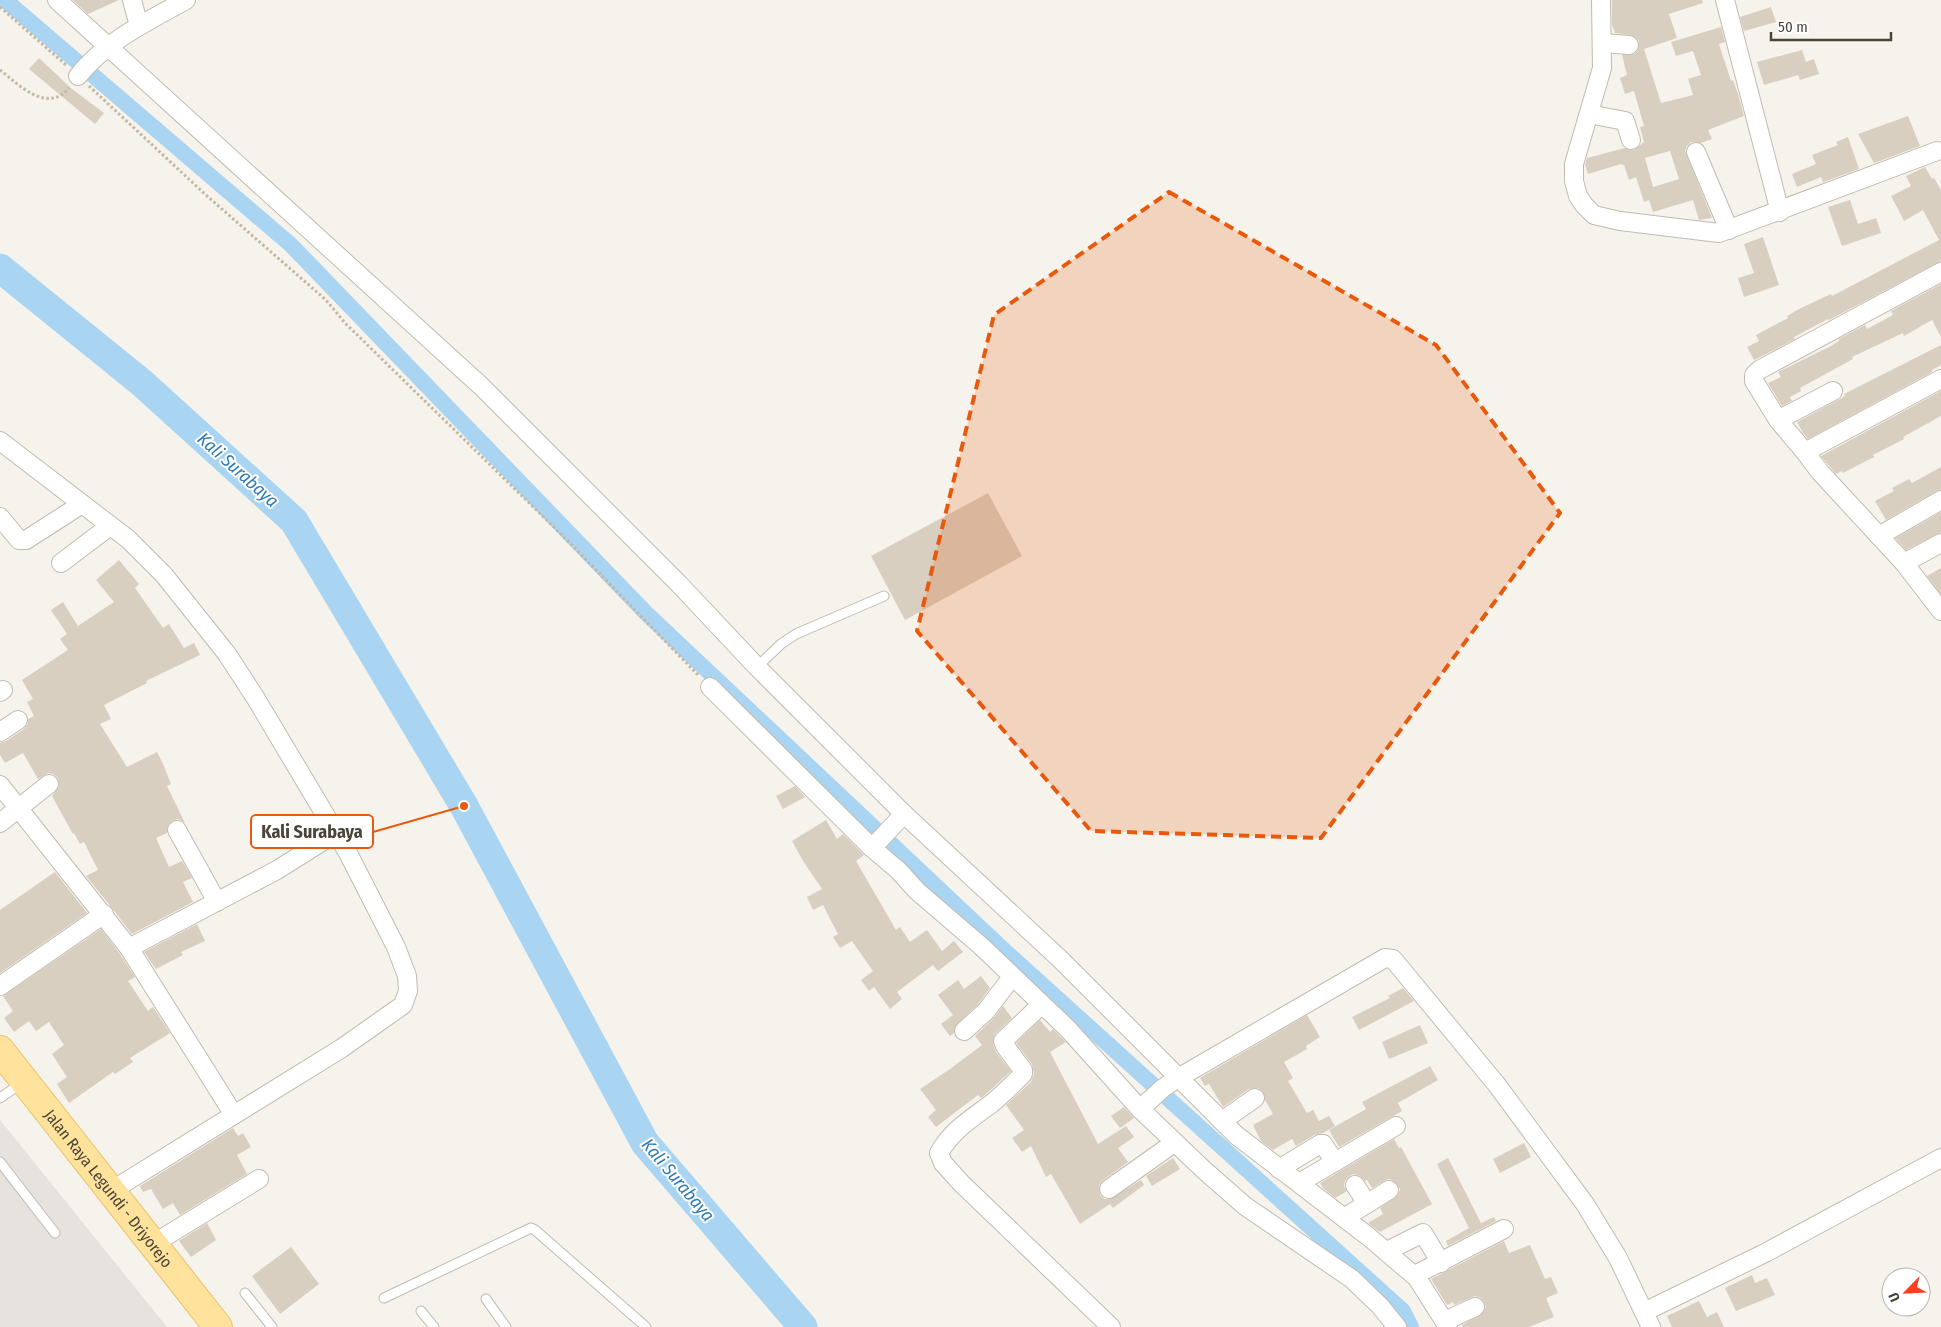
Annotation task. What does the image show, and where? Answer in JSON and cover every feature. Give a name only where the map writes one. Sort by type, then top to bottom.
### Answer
[{"type":"main road","name":"Jalan Raya Legundi - Driyorejo","points":[[1,1053],[218,1327]]},
{"type":"street","points":[[57,0],[105,49],[481,386],[679,584],[900,819],[1060,959],[1170,1083],[1222,1121],[1246,1144],[1387,1251],[1415,1275],[1447,1324],[1475,1307]]},
{"type":"street","points":[[132,0],[139,26]]},
{"type":"street","points":[[80,73],[105,49],[139,26],[186,0]]},
{"type":"street","points":[[1601,0],[1602,68],[1574,164],[1574,181],[1578,196],[1594,215],[1620,221],[1719,233],[1940,154]]},
{"type":"street","points":[[1724,0],[1780,212]]},
{"type":"street","points":[[1603,43],[1629,45]]},
{"type":"street","points":[[1589,114],[1625,121],[1632,140]]},
{"type":"street","points":[[1696,152],[1728,230]]},
{"type":"street","points":[[1941,272],[1759,370],[1754,375],[1754,381],[1778,420],[1830,484],[1904,563],[1941,611]]},
{"type":"street","points":[[1805,452],[1941,378]]},
{"type":"street","points":[[1778,420],[1833,391]]},
{"type":"street","points":[[0,441],[128,539],[164,576],[227,654],[255,697],[348,853],[396,947],[407,976],[408,991],[403,1005],[342,1048],[111,1191]]},
{"type":"street","points":[[1878,536],[1941,500]]},
{"type":"street","points":[[0,517],[19,540],[22,541],[82,504]]},
{"type":"street","points":[[61,563],[110,526]]},
{"type":"street","points":[[1904,563],[1941,543]]},
{"type":"street","points":[[710,687],[875,844],[917,891],[981,946],[1068,1029],[1143,1106],[1174,1143],[1245,1206],[1352,1279],[1380,1306],[1397,1327]]},
{"type":"street","points":[[0,732],[18,720]]},
{"type":"street","points":[[0,823],[49,784]]},
{"type":"street","points":[[0,785],[129,948],[234,1115]]},
{"type":"street","points":[[875,844],[900,819]]},
{"type":"street","points":[[177,830],[217,902]]},
{"type":"street","points":[[129,948],[277,870],[336,833]]},
{"type":"street","points":[[0,986],[104,914]]},
{"type":"street","points":[[1143,1106],[1170,1083],[1385,958],[1393,959],[1498,1084],[1585,1204],[1618,1258],[1647,1320],[1765,1253],[1941,1158]]},
{"type":"street","points":[[964,1031],[986,1012],[1012,977]]},
{"type":"street","points":[[1041,1005],[1003,1041],[1023,1070],[1023,1074],[991,1103],[966,1122],[945,1142],[939,1152],[943,1163],[961,1183],[1111,1327]]},
{"type":"street","points":[[1222,1121],[1255,1098]]},
{"type":"street","points":[[1299,1184],[1396,1126]]},
{"type":"street","points":[[1109,1189],[1174,1143]]},
{"type":"street","points":[[1279,1169],[1320,1144],[1323,1144],[1335,1162]]},
{"type":"street","points":[[153,1244],[259,1179]]},
{"type":"street","points":[[1355,1185],[1366,1202]]},
{"type":"street","points":[[1344,1218],[1366,1202],[1389,1190]]},
{"type":"street","points":[[1415,1275],[1504,1229]]},
{"type":"street","points":[[1387,1251],[1424,1234],[1441,1263]]},
{"type":"lane","points":[[757,667],[781,644],[796,634],[884,596]]},
{"type":"lane","points":[[0,1098],[24,1081]]},
{"type":"lane","points":[[0,1162],[55,1233]]},
{"type":"lane","points":[[384,1298],[531,1228],[646,1327]]},
{"type":"lane","points":[[245,1293],[272,1327]]},
{"type":"lane","points":[[486,1299],[506,1327]]},
{"type":"lane","points":[[421,1311],[434,1327]]},
{"type":"path","points":[[0,7],[80,73],[207,196],[326,300],[345,323],[565,538],[710,687]]},
{"type":"path","points":[[0,70],[25,90],[41,98],[53,99],[65,92],[80,73]]},
{"type":"highlighted area","points":[[1169,192],[1436,345],[1560,513],[1321,838],[1091,831],[917,631],[994,315]]},
{"type":"shaded area","points":[[0,1120],[167,1327],[0,1327]]},
{"type":"building","points":[[73,0],[119,0],[88,14]]},
{"type":"building","points":[[1612,0],[1702,0],[1703,3],[1669,14],[1677,38],[1644,49],[1661,103],[1693,95],[1688,79],[1701,75],[1693,51],[1676,56],[1671,42],[1721,27],[1725,42],[1719,44],[1731,81],[1733,80],[1738,94],[1744,116],[1708,130],[1712,139],[1701,143],[1691,142],[1685,151],[1712,218],[1699,220],[1693,200],[1653,212],[1649,200],[1644,202],[1636,177],[1629,180],[1624,165],[1621,164],[1588,174],[1585,165],[1587,158],[1625,148],[1634,150],[1644,142],[1640,127],[1644,126],[1634,91],[1625,94],[1620,78],[1627,75],[1622,55],[1634,54],[1638,51],[1639,41],[1630,35],[1615,33],[1612,25]],"holes":[[[1670,151],[1679,179],[1653,187],[1645,158]]]},
{"type":"building","points":[[1771,7],[1776,22],[1744,31],[1740,17]]},
{"type":"building","points":[[1802,50],[1806,62],[1814,59],[1819,74],[1800,80],[1798,75],[1764,85],[1757,62]]},
{"type":"building","points":[[39,58],[72,89],[104,113],[95,124],[29,69]]},
{"type":"building","points":[[1908,116],[1920,146],[1874,163],[1858,134]]},
{"type":"building","points":[[1848,137],[1859,169],[1823,182],[1821,177],[1797,187],[1792,174],[1816,164],[1812,155],[1838,145],[1836,142]]},
{"type":"building","points":[[1925,167],[1941,190],[1941,261],[1794,337],[1795,339],[1754,360],[1747,347],[1759,341],[1756,335],[1788,318],[1787,316],[1799,309],[1831,294],[1832,296],[1939,240],[1923,210],[1904,221],[1891,196],[1911,186],[1906,176]]},
{"type":"building","points":[[1850,200],[1858,224],[1876,218],[1881,233],[1842,246],[1828,207]]},
{"type":"building","points":[[1763,237],[1779,285],[1744,297],[1738,278],[1754,273],[1744,244]]},
{"type":"building","points":[[1941,284],[1941,337],[1932,320],[1904,336],[1903,333],[1852,357],[1853,359],[1800,388],[1801,391],[1790,397],[1792,401],[1782,406],[1768,383],[1781,377],[1778,372],[1831,346],[1839,341],[1839,339],[1865,325],[1867,329],[1893,315],[1891,311]]},
{"type":"building","points":[[1941,345],[1941,365],[1932,370],[1932,372],[1808,439],[1803,433],[1797,422],[1845,396],[1844,394]]},
{"type":"building","points":[[1941,391],[1941,416],[1903,437],[1904,439],[1873,455],[1874,457],[1843,473],[1842,471],[1836,474],[1821,456]]},
{"type":"building","points":[[1941,467],[1941,489],[1886,520],[1875,501],[1894,491],[1892,488],[1909,479],[1912,483]]},
{"type":"building","points":[[988,493],[1022,556],[905,620],[871,556]]},
{"type":"building","points":[[1941,512],[1941,532],[1906,550],[1896,538]]},
{"type":"building","points":[[119,560],[139,584],[135,588],[163,628],[169,624],[184,648],[194,643],[200,655],[146,681],[147,683],[104,705],[111,719],[100,724],[127,767],[157,752],[171,784],[167,786],[185,823],[178,819],[172,821],[168,825],[167,833],[156,838],[169,867],[182,861],[192,878],[183,882],[193,902],[132,934],[86,876],[98,870],[84,842],[80,844],[73,834],[52,796],[59,787],[58,778],[48,773],[38,779],[23,753],[5,763],[0,755],[0,743],[24,729],[28,724],[28,719],[34,716],[27,702],[33,699],[22,680],[68,650],[60,639],[67,634],[51,610],[63,602],[78,626],[114,602],[96,580]]},
{"type":"building","points":[[1941,568],[1941,594],[1927,576]]},
{"type":"building","points":[[795,786],[805,797],[783,809],[776,796]]},
{"type":"building","points":[[826,820],[837,839],[843,834],[864,855],[856,861],[896,930],[900,927],[910,942],[927,930],[942,951],[954,941],[963,952],[938,971],[933,965],[897,992],[902,999],[890,1009],[874,987],[869,991],[861,980],[873,971],[852,941],[840,948],[833,937],[838,934],[823,905],[813,910],[807,897],[822,889],[792,841]]},
{"type":"building","points":[[55,872],[87,913],[0,973],[0,910]]},
{"type":"building","points":[[197,924],[205,941],[181,952],[183,955],[156,969],[144,952]]},
{"type":"building","points":[[101,929],[135,977],[128,981],[148,1011],[153,1007],[170,1033],[130,1058],[133,1062],[115,1074],[113,1072],[69,1103],[57,1084],[67,1077],[52,1054],[64,1045],[49,1022],[36,1031],[29,1021],[14,1032],[4,1018],[13,1011],[3,996]]},
{"type":"building","points":[[981,976],[990,988],[978,1004],[957,1024],[954,1033],[950,1036],[941,1024],[953,1015],[938,995],[958,980],[964,989]]},
{"type":"building","points":[[1403,988],[1414,1001],[1359,1030],[1352,1017],[1390,998],[1388,996]]},
{"type":"building","points":[[1003,1006],[1012,1018],[995,1034],[993,1044],[996,1052],[1011,1071],[984,1096],[981,1098],[978,1095],[936,1127],[928,1117],[936,1110],[920,1089],[982,1045],[975,1036],[993,1019]]},
{"type":"building","points":[[1307,1015],[1320,1037],[1306,1046],[1307,1049],[1284,1062],[1293,1078],[1288,1081],[1307,1113],[1313,1110],[1319,1121],[1329,1116],[1335,1126],[1323,1133],[1314,1135],[1296,1146],[1292,1139],[1273,1150],[1261,1141],[1253,1125],[1273,1114],[1263,1092],[1258,1088],[1249,1089],[1223,1107],[1209,1084],[1205,1086],[1200,1078]]},
{"type":"building","points":[[1040,1020],[1050,1032],[1053,1029],[1066,1042],[1050,1052],[1098,1144],[1126,1126],[1134,1137],[1118,1148],[1128,1162],[1102,1181],[1099,1185],[1100,1195],[1105,1199],[1110,1199],[1141,1180],[1144,1185],[1113,1208],[1110,1204],[1080,1224],[1051,1174],[1046,1177],[1031,1146],[1022,1152],[1012,1138],[1024,1130],[1006,1105],[1031,1082],[1034,1074],[1032,1064],[1016,1043]]},
{"type":"building","points":[[1420,1025],[1428,1043],[1389,1059],[1382,1042]]},
{"type":"building","points":[[1430,1066],[1438,1080],[1398,1103],[1402,1111],[1339,1147],[1329,1130],[1366,1109],[1362,1102]]},
{"type":"building","points":[[1124,1107],[1134,1118],[1120,1128],[1111,1116]]},
{"type":"building","points":[[233,1128],[238,1136],[243,1133],[251,1147],[237,1155],[247,1174],[180,1215],[173,1203],[163,1209],[151,1189],[143,1192],[140,1186]]},
{"type":"building","points":[[1394,1139],[1399,1148],[1401,1147],[1432,1204],[1380,1232],[1368,1223],[1383,1214],[1380,1208],[1398,1195],[1400,1189],[1394,1181],[1389,1179],[1372,1188],[1367,1180],[1365,1181],[1360,1176],[1354,1174],[1345,1181],[1344,1186],[1347,1191],[1335,1198],[1320,1183]]},
{"type":"building","points":[[1524,1143],[1531,1157],[1500,1173],[1493,1159]]},
{"type":"building","points":[[1173,1158],[1180,1169],[1152,1186],[1146,1176]]},
{"type":"building","points":[[1448,1158],[1481,1223],[1494,1217],[1496,1221],[1448,1246],[1446,1241],[1469,1228],[1437,1164]]},
{"type":"building","points":[[207,1223],[216,1240],[191,1257],[179,1241]]},
{"type":"building","points":[[1504,1241],[1509,1253],[1530,1245],[1545,1279],[1551,1277],[1558,1293],[1546,1298],[1554,1317],[1529,1327],[1463,1327],[1462,1325],[1483,1313],[1486,1307],[1484,1302],[1481,1298],[1475,1296],[1454,1305],[1453,1302],[1447,1305],[1431,1279]]},
{"type":"building","points":[[291,1247],[319,1284],[280,1314],[252,1276]]},
{"type":"building","points":[[1752,1275],[1755,1283],[1767,1278],[1775,1295],[1736,1311],[1725,1288]]},
{"type":"building","points":[[1699,1301],[1707,1317],[1717,1312],[1724,1327],[1672,1327],[1667,1316]]},
{"type":"waterway","points":[[5,0],[291,245],[646,613],[1006,952],[1403,1311],[1411,1327]]},
{"type":"waterway","name":"Kali Surabaya","points":[[0,268],[142,383],[294,521],[464,806],[645,1143],[803,1327]]},
{"type":"place","name":"Kali Surabaya","points":[[464,806]]}]
